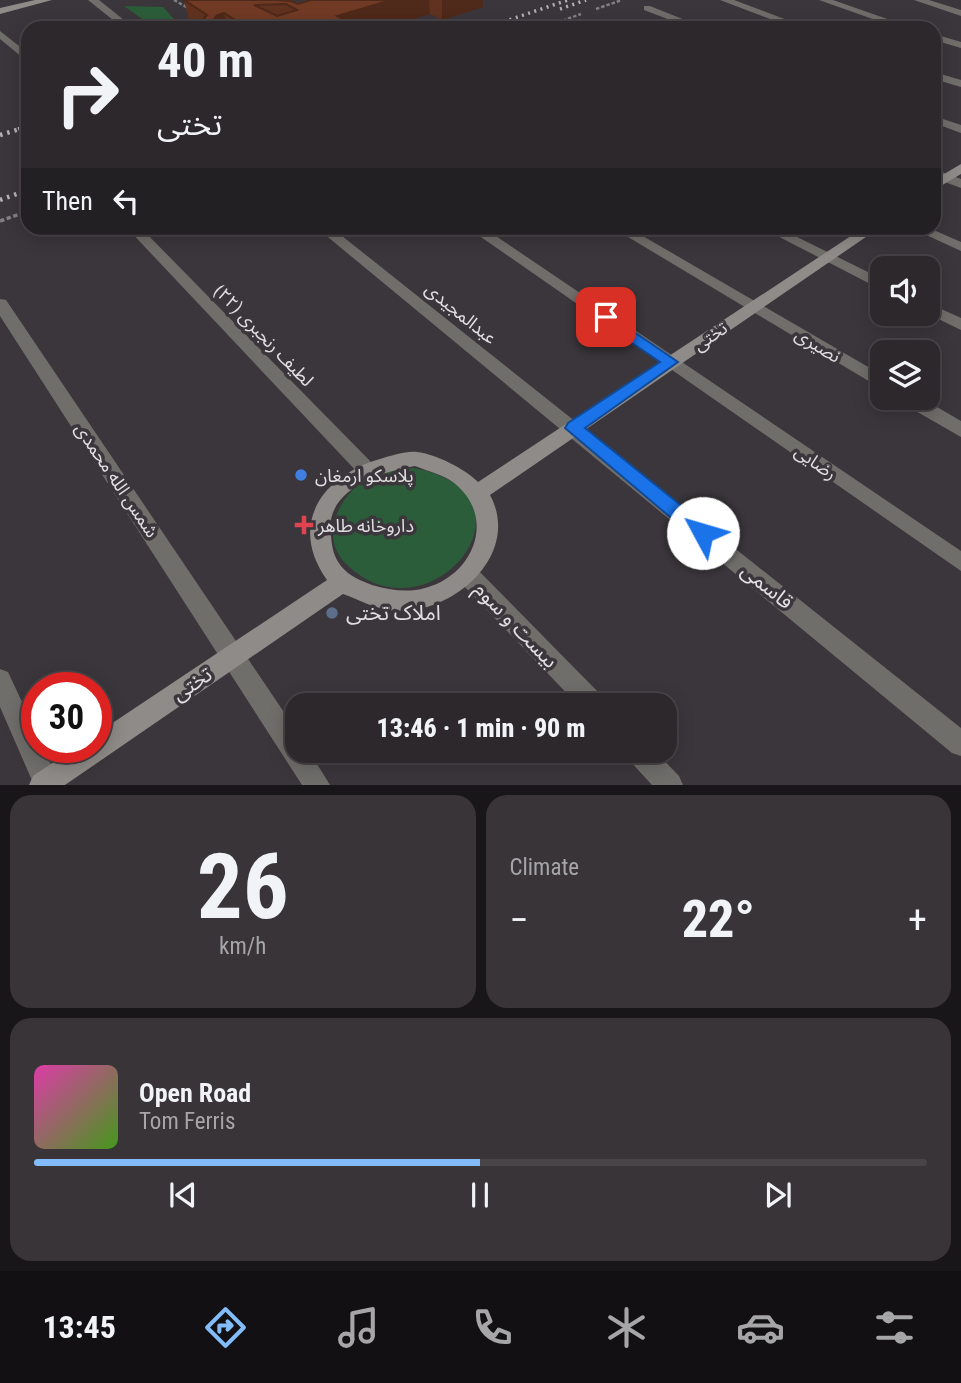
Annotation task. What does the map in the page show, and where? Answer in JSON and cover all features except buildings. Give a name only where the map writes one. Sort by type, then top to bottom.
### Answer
[{"type":"main road","points":[[0,3],[13,0]]},
{"type":"main road","points":[[0,12],[47,0]]},
{"type":"main road","points":[[941,178],[961,168]]},
{"type":"main road","name":"تختی","points":[[479,492],[862,235]]},
{"type":"main road","points":[[416,459],[441,464],[463,475],[479,492],[488,511],[489,533],[483,555],[468,575],[446,591],[420,600],[391,601],[365,595],[342,582],[327,564],[320,542],[321,520],[330,499],[346,482],[366,469],[391,461],[416,459]]},
{"type":"main road","name":"تختی","points":[[45,784],[342,582]]},
{"type":"street","points":[[93,0],[120,21]]},
{"type":"street","points":[[725,0],[784,21]]},
{"type":"street","points":[[824,0],[887,21]]},
{"type":"street","points":[[919,0],[961,13]]},
{"type":"street","points":[[647,8],[681,21]]},
{"type":"street","points":[[0,34],[21,53]]},
{"type":"street","points":[[941,39],[961,46]]},
{"type":"street","points":[[941,77],[961,84]]},
{"type":"street","points":[[941,122],[961,130]]},
{"type":"street","points":[[941,180],[961,184]]},
{"type":"street","name":"لطیف رنجبری (۲۲)","points":[[141,235],[366,469]]},
{"type":"street","name":"عبدالمجیدی","points":[[333,235],[574,428]]},
{"type":"street","name":"رضایی","points":[[485,235],[961,562]]},
{"type":"street","name":"نصیری","points":[[632,235],[870,376]]},
{"type":"street","points":[[783,235],[870,279]]},
{"type":"street","points":[[934,235],[961,247]]},
{"type":"street","name":"شمس الله محمدی","points":[[0,304],[317,785]]},
{"type":"street","points":[[940,315],[961,326]]},
{"type":"street","points":[[928,410],[961,430]]},
{"type":"street","name":"قاسمی","points":[[574,428],[961,744]]},
{"type":"street","name":"بیست و سوم","points":[[468,575],[582,693]]},
{"type":"street","points":[[0,680],[45,784]]},
{"type":"street","points":[[649,763],[670,785]]},
{"type":"path","points":[[174,0],[193,9]]},
{"type":"path","points":[[0,221],[21,214]]},
{"type":"green space","points":[[124,6],[163,7],[175,20],[172,21],[145,21]]},
{"type":"green space","points":[[414,468],[454,483],[473,505],[475,531],[463,556],[441,577],[411,587],[379,584],[346,564],[333,540],[333,527],[343,503],[361,483],[387,471]]},
{"type":"railway","points":[[506,21],[568,0]]},
{"type":"railway","points":[[560,9],[586,0]]},
{"type":"railway","points":[[0,135],[21,129]]},
{"type":"railway","points":[[0,200],[21,192]]},
{"type":"place","name":"پلاسکو ارمغان","points":[[301,475]]},
{"type":"place","name":"داروخانه طاهر","points":[[304,525]]},
{"type":"place","name":"املاک تختی","points":[[332,613]]},
{"type":"route","points":[[606,317],[671,362],[574,428],[703,533]]}]
